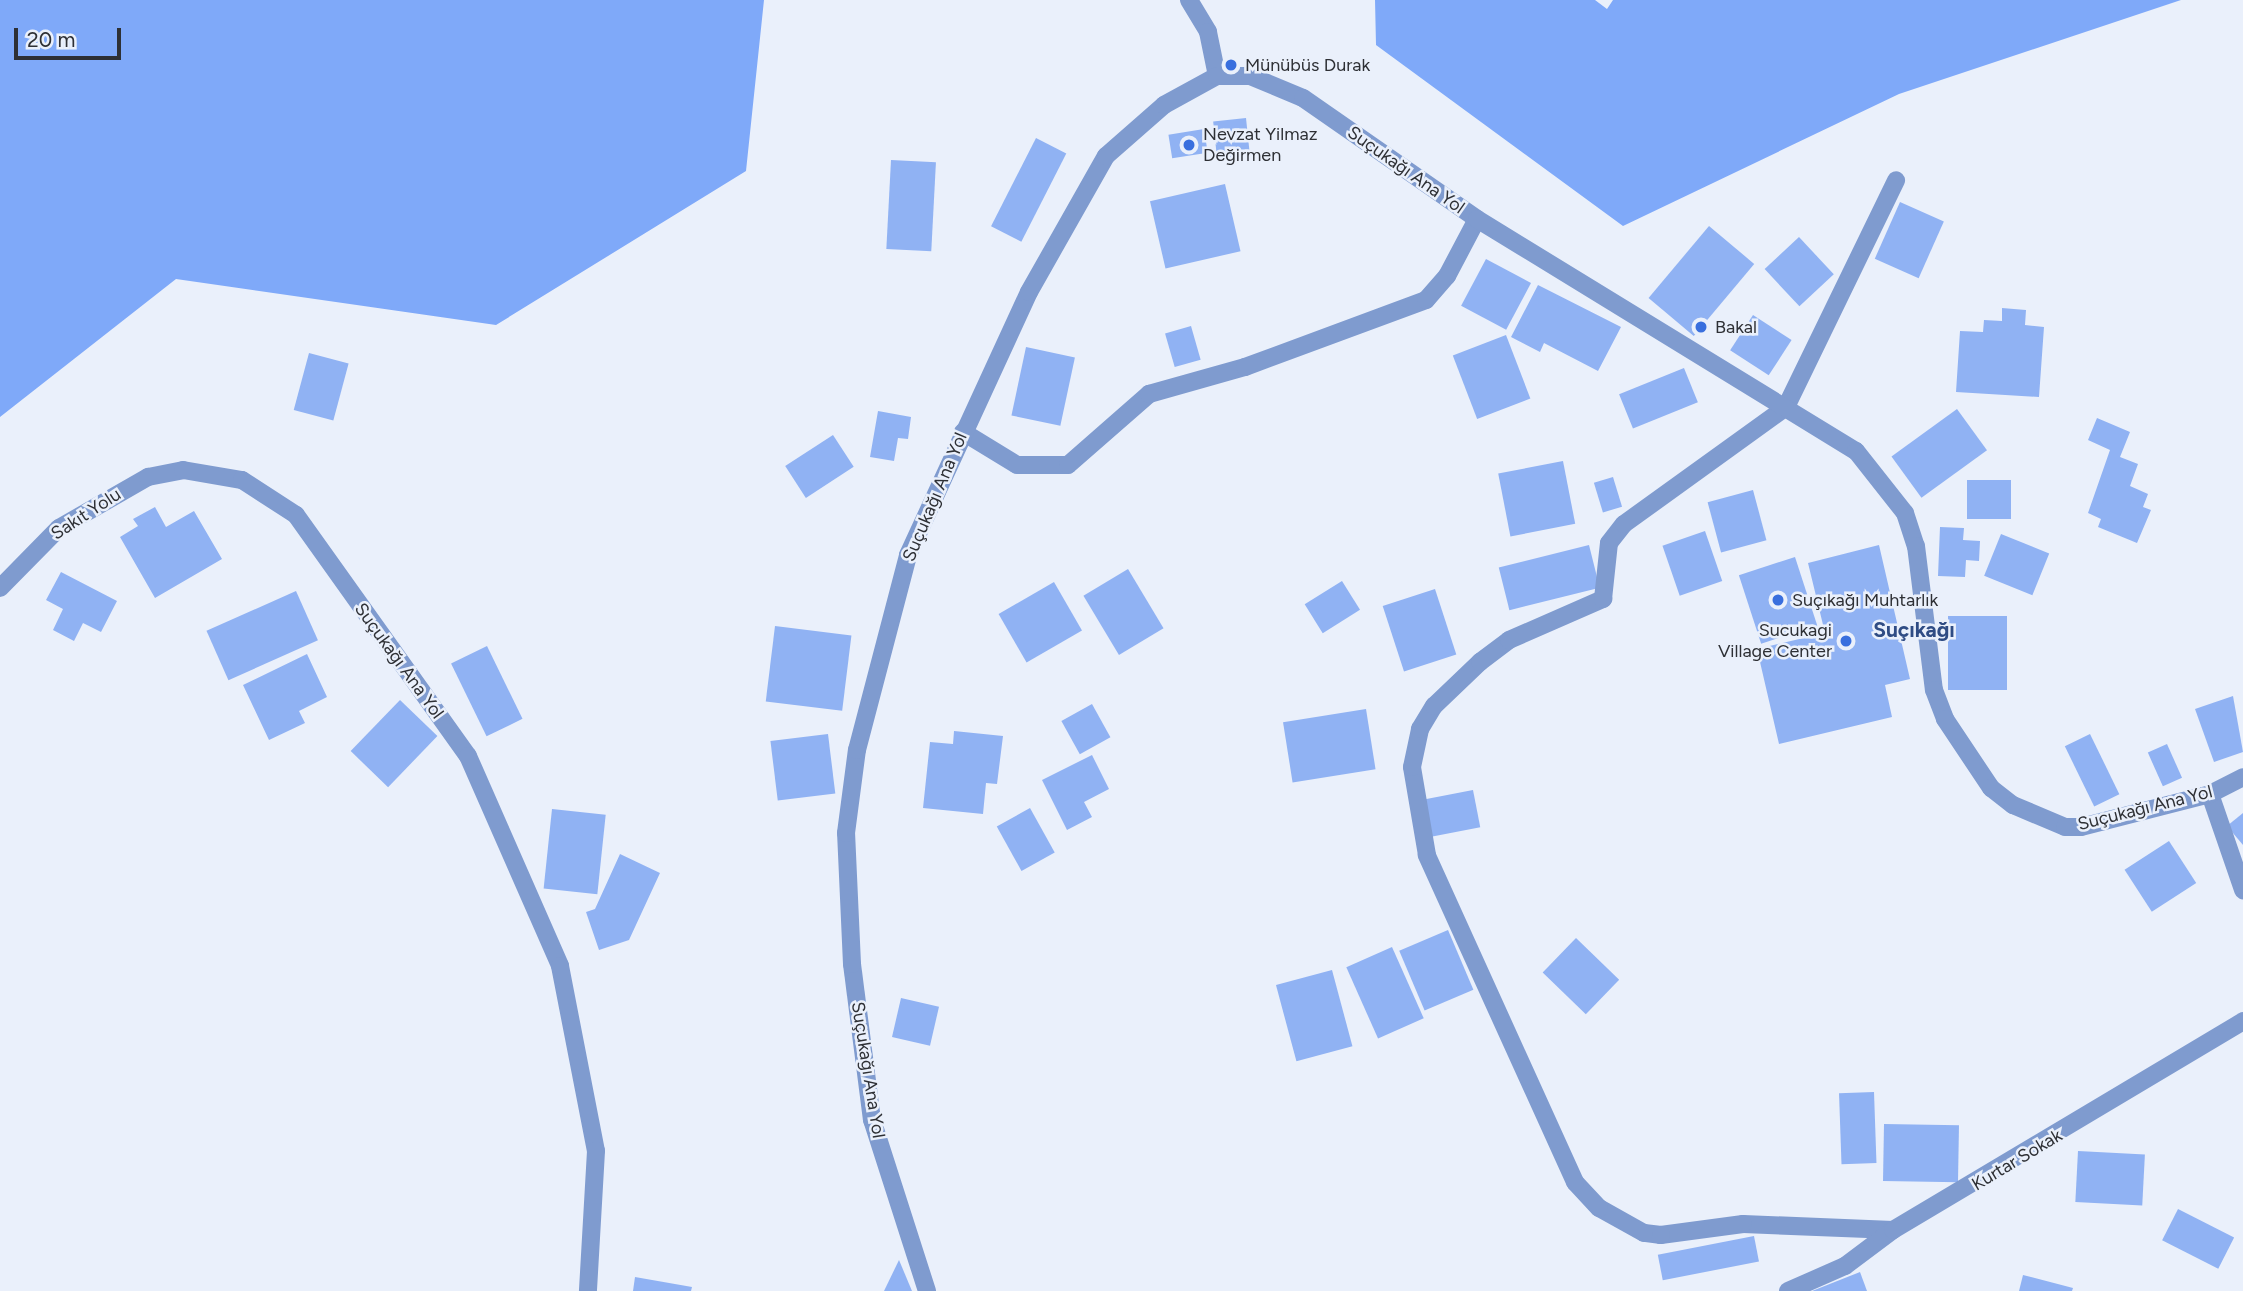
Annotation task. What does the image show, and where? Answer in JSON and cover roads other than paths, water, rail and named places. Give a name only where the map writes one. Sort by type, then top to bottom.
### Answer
[{"type":"street","points":[[1189,0],[1208,32],[1217,76]]},
{"type":"street","name":"Suçukağı Ana Yol","points":[[928,1291],[872,1120],[852,964],[846,833],[857,750],[908,555],[1029,292],[1106,156],[1164,105],[1217,76],[1251,76],[1303,98],[1477,219],[1856,451],[1905,513],[1916,546],[1934,690],[1957,741],[1991,788],[2065,827],[2210,794],[2243,777]]},
{"type":"street","points":[[1893,1230],[1743,1224],[1661,1235],[1632,1228],[1599,1208],[1575,1182],[1427,855],[1416,807],[1412,767],[1420,729],[1434,706],[1509,640],[1603,599],[1609,543],[1624,524],[1786,407],[1896,180]]},
{"type":"street","points":[[963,432],[1017,464],[1068,465],[1149,394],[1245,367],[1426,300],[1447,276],[1477,219]]},
{"type":"street","name":"Suçukağı Ana Yol","points":[[148,477],[183,470],[242,480],[296,515],[468,756],[560,965],[584,1065],[596,1151],[587,1291]]},
{"type":"street","name":"Sakıt Yolu","points":[[0,588],[59,528],[148,477]]},
{"type":"street","points":[[2210,794],[2243,890]]},
{"type":"street","name":"Kurtar Sokak","points":[[1788,1291],[1845,1266],[1893,1230],[2243,1021]]},
{"type":"place","name":"Münübüs Durak","points":[[1231,65]]},
{"type":"place","name":"Nevzat Yilmaz Değirmen","points":[[1189,145]]},
{"type":"place","name":"Bakal","points":[[1701,327]]},
{"type":"place","name":"Suçıkağı Muhtarlık","points":[[1778,600]]},
{"type":"place","name":"Sucukagi Village Center","points":[[1846,641]]},
{"type":"district","name":"Suçıkağı","points":[[1914,630]]}]
